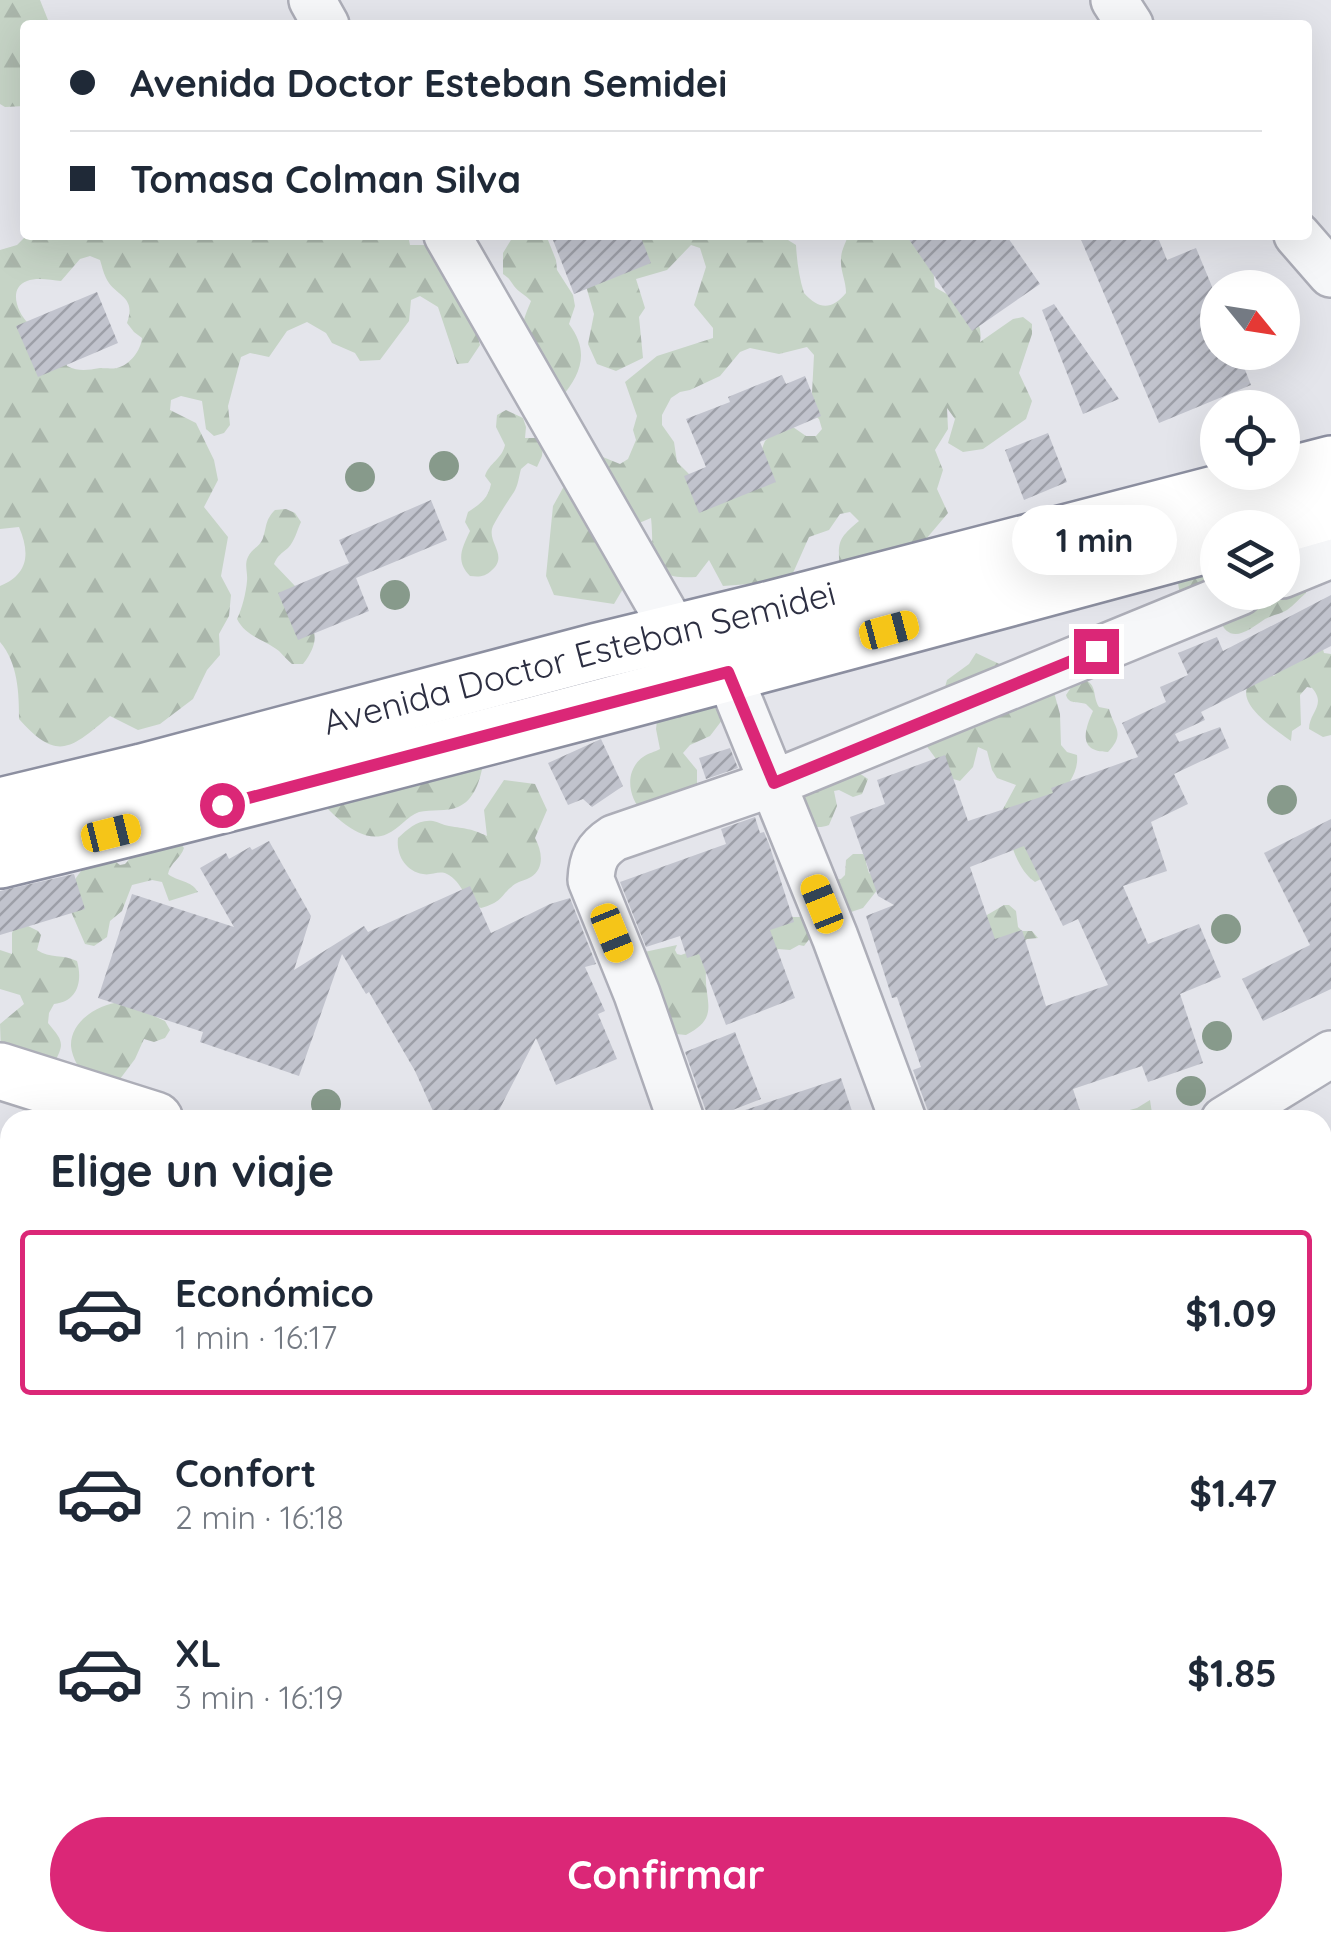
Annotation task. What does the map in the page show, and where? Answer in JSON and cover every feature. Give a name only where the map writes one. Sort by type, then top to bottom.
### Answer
[{"type":"main road","name":"Avenida Doctor Esteban Semidei","points":[[0,806],[1331,464]]},
{"type":"main road","points":[[1300,520],[1331,512]]},
{"type":"main road","name":"Avenida Doctor Esteban Semidei","points":[[0,860],[1200,547]]},
{"type":"main road","points":[[0,1071],[123,1110]]},
{"type":"street","points":[[450,240],[676,632]]},
{"type":"street","points":[[1301,240],[1331,274]]},
{"type":"street","points":[[1300,568],[1331,555]]},
{"type":"street","points":[[677,1110],[591,880],[592,862],[601,846],[614,838],[774,783],[1200,608]]},
{"type":"street","points":[[728,672],[836,936],[899,1110]]},
{"type":"street","points":[[1240,1110],[1331,1054]]},
{"type":"green space","points":[[0,0],[40,0],[48,20],[20,20],[20,106],[0,104]]},
{"type":"green space","points":[[22,240],[409,240],[410,245],[439,245],[457,255],[462,309],[475,326],[480,345],[468,363],[457,364],[438,307],[420,296],[411,300],[409,321],[380,360],[360,361],[355,353],[332,343],[326,333],[307,322],[287,331],[269,357],[250,353],[241,357],[228,406],[230,425],[224,433],[214,436],[206,429],[202,401],[181,396],[171,400],[170,410],[196,423],[214,460],[218,480],[204,507],[228,537],[221,576],[231,595],[229,616],[219,634],[220,655],[207,670],[193,699],[160,724],[138,730],[110,716],[74,743],[55,746],[44,742],[19,719],[14,669],[0,642],[0,586],[22,569],[25,546],[19,527],[0,529],[0,250]],"holes":[[[90,256],[100,260],[105,276],[127,301],[127,323],[142,338],[141,343],[122,366],[84,370],[67,366],[63,346],[24,318],[18,307],[18,289],[31,280],[61,281],[80,259]]]},
{"type":"green space","points":[[511,240],[548,240],[557,270],[573,295],[575,306],[569,324],[579,344],[580,362],[574,380],[561,398],[537,346],[524,330],[531,301],[503,274],[503,253]]},
{"type":"green space","points":[[628,240],[788,240],[796,245],[804,293],[825,306],[836,303],[846,293],[841,259],[846,240],[937,240],[932,258],[935,287],[974,315],[980,342],[1013,319],[1023,317],[1032,324],[1019,373],[1032,401],[1026,419],[983,449],[963,452],[948,443],[955,419],[947,408],[948,429],[935,450],[943,470],[937,489],[948,513],[921,545],[840,568],[841,541],[859,521],[850,512],[840,514],[829,530],[809,537],[793,573],[763,583],[723,586],[709,560],[696,577],[679,577],[660,570],[653,554],[651,518],[632,526],[630,577],[614,604],[554,595],[546,576],[553,506],[563,488],[581,477],[593,453],[620,464],[628,459],[636,440],[633,430],[637,416],[625,382],[657,356],[713,338],[713,328],[694,305],[706,267],[700,248],[691,245],[667,270],[636,279],[645,308],[639,317],[643,358],[616,371],[597,364],[588,344],[594,314],[586,286]],"holes":[[[807,347],[814,355],[811,412],[822,429],[816,436],[806,436],[790,425],[780,426],[761,451],[690,475],[677,462],[674,442],[662,425],[662,415],[671,398],[720,376],[740,352],[750,348],[779,354]]]},
{"type":"green space","points":[[506,410],[523,418],[525,438],[536,438],[543,446],[542,456],[537,467],[528,463],[521,469],[515,490],[493,526],[497,564],[484,575],[470,576],[461,560],[470,531],[465,522],[468,512],[483,501],[490,489],[485,476],[505,445],[496,427],[497,415]]},
{"type":"green space","points":[[286,509],[301,522],[292,542],[274,564],[295,586],[293,596],[313,629],[314,645],[303,664],[292,664],[245,630],[237,619],[246,591],[248,557],[262,541],[275,510]]},
{"type":"green space","points":[[1200,569],[1200,607],[1180,595],[1177,577]]},
{"type":"green space","points":[[1304,581],[1306,593],[1300,598],[1300,583]]},
{"type":"green space","points":[[1205,610],[1286,610],[1240,634],[1228,632],[1219,618]]},
{"type":"green space","points":[[1321,642],[1324,653],[1331,654],[1331,735],[1323,737],[1309,729],[1318,699],[1312,688],[1307,687],[1300,695],[1301,725],[1292,731],[1291,741],[1251,707],[1246,690],[1254,680],[1274,676],[1286,661]]},
{"type":"green space","points":[[976,653],[1052,685],[1060,714],[1061,745],[1077,755],[1043,878],[1035,882],[1017,859],[1002,811],[1016,785],[997,778],[987,751],[978,747],[973,767],[960,781],[950,778],[920,737],[942,698],[947,680],[969,664]]},
{"type":"green space","points":[[1083,679],[1093,687],[1099,707],[1109,709],[1116,726],[1118,735],[1108,752],[1092,748],[1086,739],[1093,711],[1066,695],[1074,683]]},
{"type":"green space","points":[[697,683],[726,715],[710,736],[690,745],[683,753],[697,770],[699,790],[643,813],[631,792],[631,777],[643,757],[660,749],[656,729],[659,703]]},
{"type":"green space","points":[[486,745],[479,780],[465,803],[454,809],[419,812],[377,837],[357,832],[316,796]]},
{"type":"green space","points":[[849,773],[859,773],[868,779],[862,794],[853,797],[834,791],[837,806],[829,825],[809,825],[784,802]]},
{"type":"green space","points":[[504,780],[535,784],[547,810],[535,838],[540,864],[531,877],[481,908],[447,874],[423,874],[407,866],[400,856],[398,838],[414,825],[428,821],[487,836],[484,810]]},
{"type":"green space","points":[[181,844],[183,852],[168,874],[198,892],[169,901],[162,882],[132,885],[122,911],[110,921],[107,937],[94,946],[85,944],[66,900],[81,872],[100,858],[108,856],[120,865],[135,853]]},
{"type":"green space","points":[[853,854],[863,854],[870,860],[866,863],[878,889],[863,908],[848,913],[832,880],[845,875],[846,860]]},
{"type":"green space","points":[[1004,905],[1016,911],[1022,931],[1032,931],[1038,938],[1027,939],[1013,951],[951,918],[987,915]]},
{"type":"green space","points":[[788,917],[804,917],[814,933],[804,946],[778,949],[771,956],[706,972],[708,1008],[704,1022],[686,1035],[663,1026],[635,954],[677,945],[675,950],[681,955]]},
{"type":"green space","points":[[28,926],[41,935],[37,950],[77,961],[79,969],[73,995],[54,1004],[49,1013],[48,1023],[61,1042],[54,1063],[1,1050],[0,1024],[24,1004],[20,995],[0,989],[0,950],[12,954],[14,929]]},
{"type":"green space","points":[[120,1002],[165,1021],[170,1030],[165,1038],[154,1042],[144,1039],[117,1083],[88,1082],[73,1056],[75,1029],[87,1015]]},
{"type":"green space","points":[[1150,1100],[1152,1110],[1130,1110]]},
{"type":"building","points":[[553,240],[642,240],[651,263],[574,294]]},
{"type":"building","points":[[909,240],[1009,240],[1040,284],[972,331]]},
{"type":"building","points":[[1081,240],[1159,240],[1167,260],[1196,248],[1205,270],[1200,270],[1200,370],[1245,370],[1251,385],[1239,390],[1200,390],[1200,406],[1159,423]]},
{"type":"building","points":[[97,292],[118,343],[38,377],[16,326]]},
{"type":"building","points":[[1054,304],[1119,399],[1083,414],[1042,310]]},
{"type":"building","points":[[782,375],[786,384],[805,376],[821,416],[760,442],[776,482],[699,513],[684,476],[706,467],[686,419]]},
{"type":"building","points":[[1048,433],[1067,482],[1024,500],[1005,450]]},
{"type":"building","points":[[431,500],[447,540],[356,578],[369,611],[298,640],[278,593],[349,563],[339,540]]},
{"type":"building","points":[[1331,595],[1331,646],[1201,712],[1205,720],[1175,734],[1179,742],[1220,727],[1229,748],[1174,774],[1188,804],[1151,822],[1167,871],[1123,886],[1148,944],[1199,924],[1221,977],[1180,994],[1203,1063],[1148,1082],[1142,1066],[1073,1089],[1080,1110],[928,1110],[913,1070],[921,1067],[897,997],[892,998],[866,916],[894,905],[878,896],[850,817],[885,804],[877,780],[945,755],[968,821],[1053,793],[1051,788],[1138,757],[1122,723],[1166,702],[1160,687],[1188,675],[1178,653],[1217,637],[1223,651]],"holes":[[[1024,846],[1063,926],[1078,919],[1108,985],[1046,1006],[1022,930],[995,939],[970,867]]]},
{"type":"building","points":[[601,739],[623,786],[592,807],[583,799],[568,805],[548,763]]},
{"type":"building","points":[[730,748],[738,768],[706,779],[699,758]]},
{"type":"building","points":[[755,817],[769,844],[794,922],[770,930],[795,998],[726,1025],[699,954],[687,958],[680,936],[646,947],[620,882],[726,844],[721,829]]},
{"type":"building","points":[[1331,819],[1331,989],[1263,1021],[1242,979],[1310,945],[1264,853]]},
{"type":"building","points":[[269,841],[311,916],[294,970],[364,926],[368,932],[470,886],[491,933],[570,898],[596,964],[585,967],[605,1011],[598,1014],[617,1059],[556,1085],[536,1038],[499,1110],[433,1110],[415,1071],[342,954],[299,1076],[200,1042],[203,1032],[98,998],[132,894],[234,927],[200,868],[226,853],[229,859],[250,847],[252,850]]},
{"type":"building","points":[[74,874],[85,909],[0,935],[0,891]]},
{"type":"building","points":[[735,1032],[761,1099],[733,1110],[706,1110],[685,1052]]},
{"type":"building","points":[[841,1078],[852,1110],[745,1110]]},
{"type":"route","points":[[222,805],[728,672],[774,783],[1096,651]]}]
